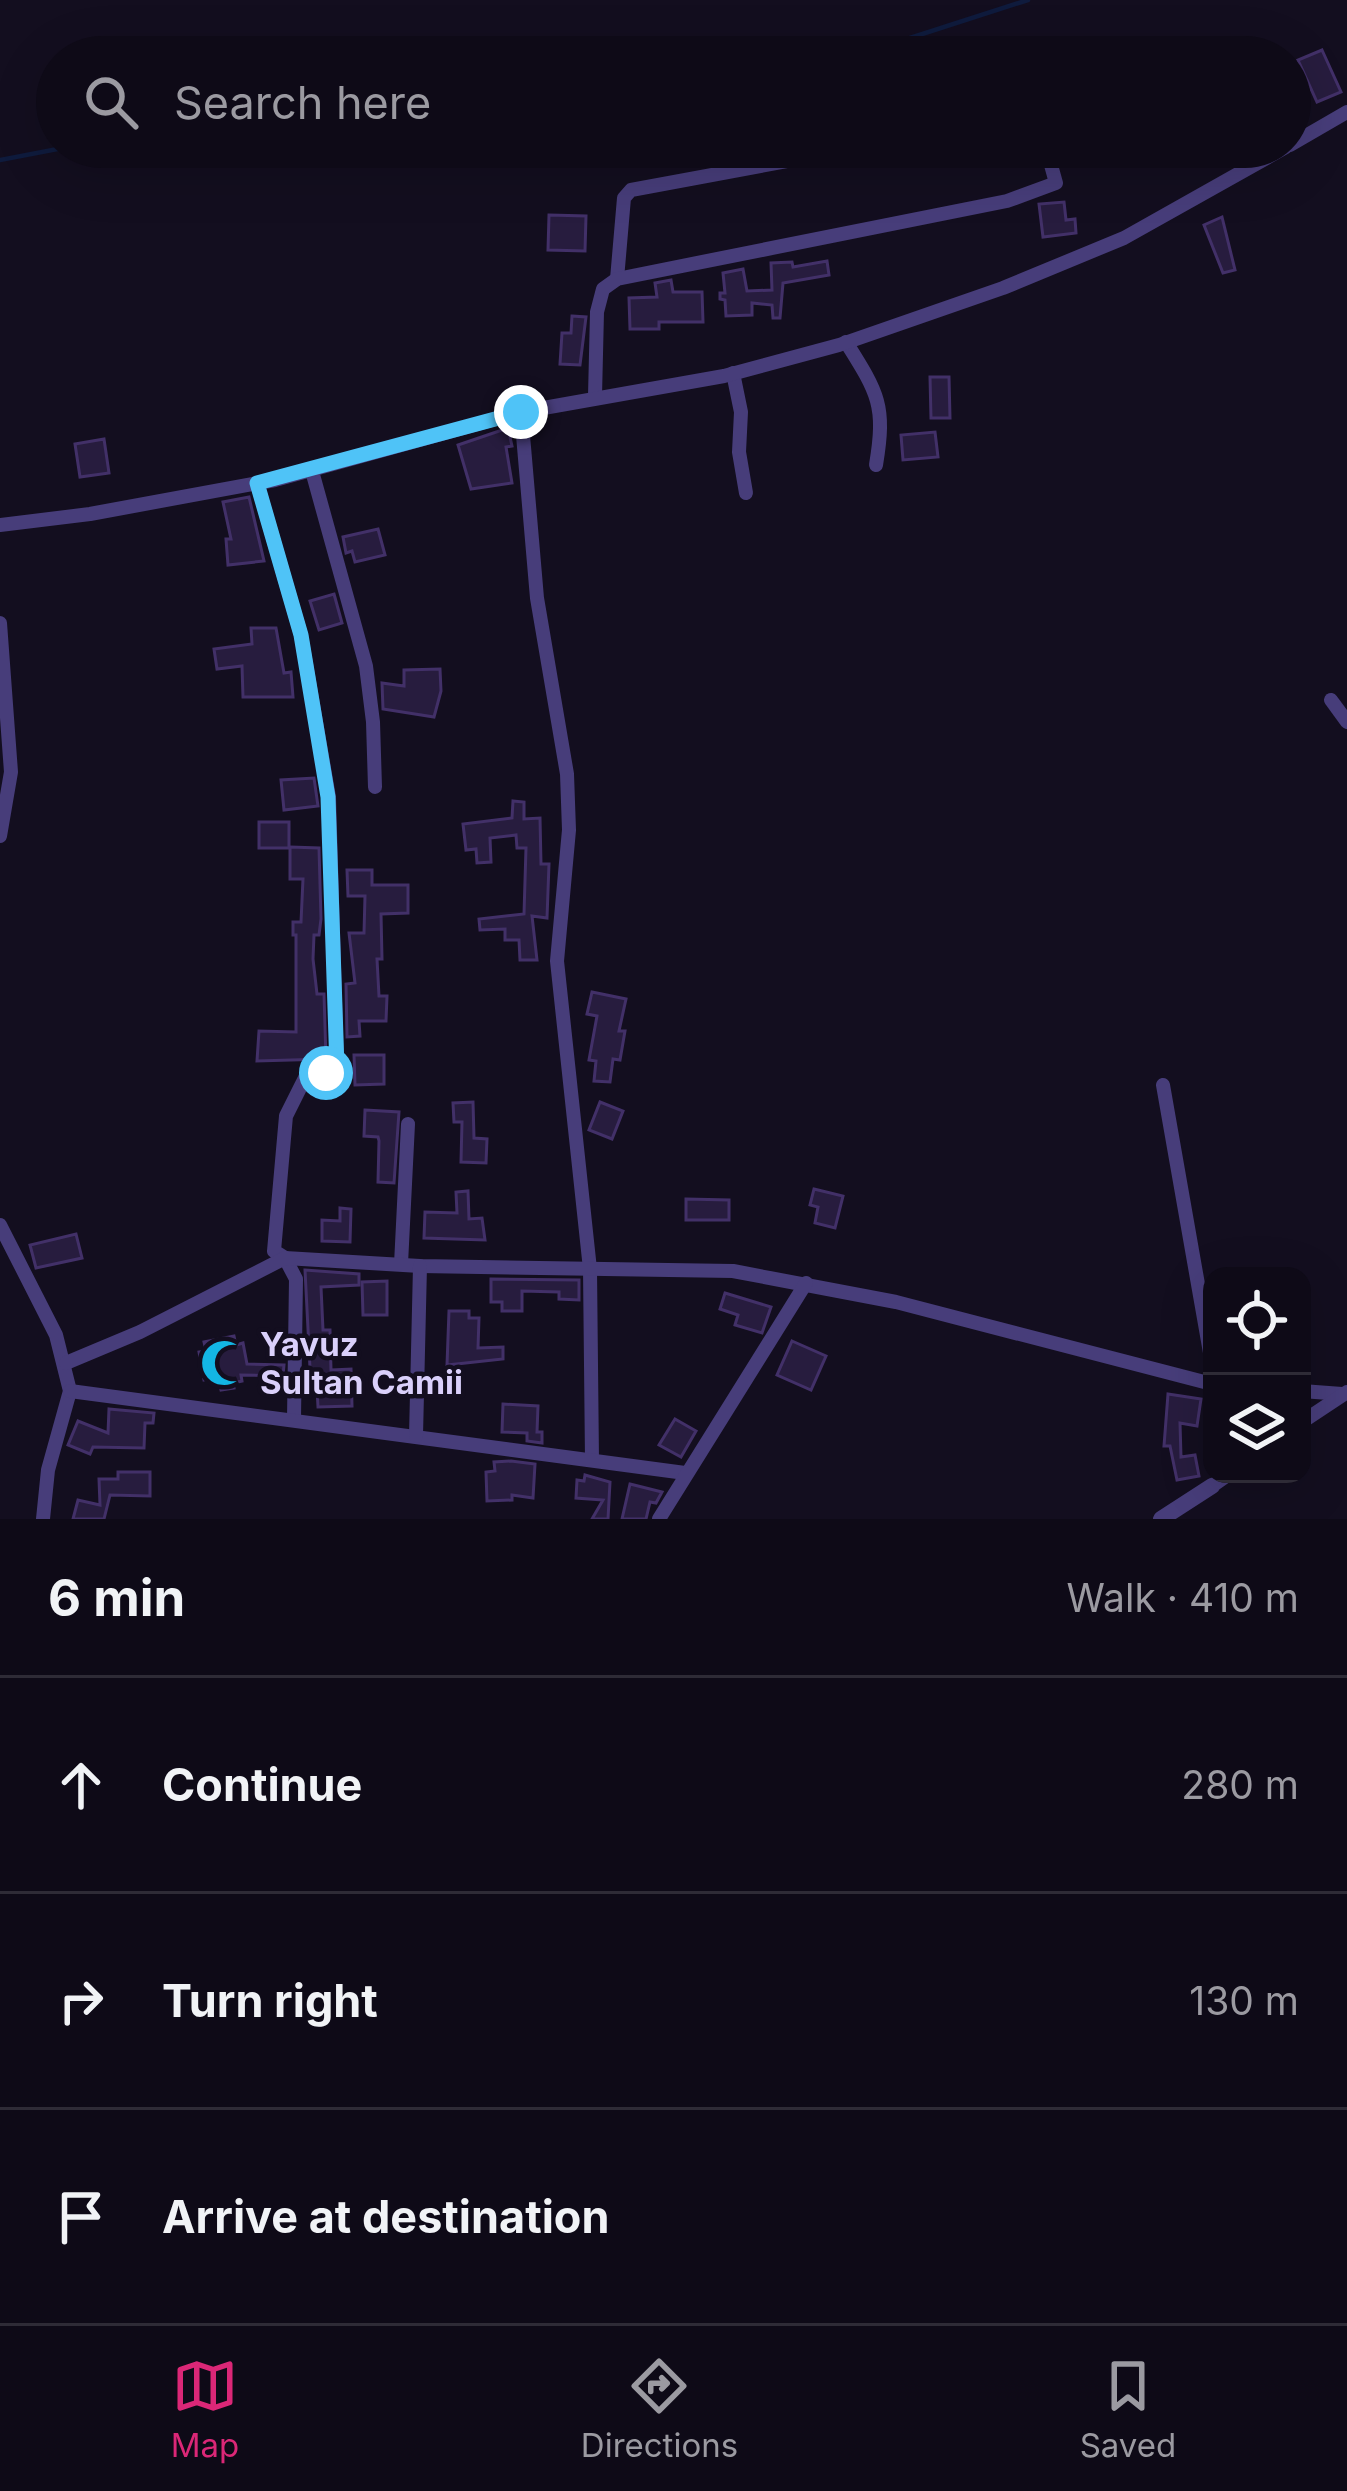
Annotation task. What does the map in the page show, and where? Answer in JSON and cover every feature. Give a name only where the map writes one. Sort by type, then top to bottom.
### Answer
[{"type":"street","points":[[1311,133],[1347,112]]},
{"type":"street","points":[[617,279],[624,198],[631,190],[750,168]]},
{"type":"street","points":[[595,396],[597,312],[603,289],[617,279],[1007,201],[1056,183],[1052,168]]},
{"type":"street","points":[[0,525],[90,514],[257,483],[521,412],[733,374],[846,342],[1003,288],[1124,238],[1249,168]]},
{"type":"street","points":[[846,342],[871,382],[884,420],[876,465]]},
{"type":"street","points":[[733,374],[741,412],[746,494]]},
{"type":"street","points":[[521,412],[537,598],[567,774],[569,830],[557,961],[590,1269],[592,1460]]},
{"type":"street","points":[[312,471],[366,666],[374,722],[375,787]]},
{"type":"street","points":[[257,483],[301,635],[329,820],[337,1068],[306,1076],[286,1116],[274,1251],[285,1258],[420,1266],[733,1271],[896,1302],[1203,1382]]},
{"type":"street","points":[[0,623],[11,772],[0,836]]},
{"type":"street","points":[[1331,700],[1347,722]]},
{"type":"street","points":[[1163,1085],[1203,1313]]},
{"type":"street","points":[[401,1264],[408,1124]]},
{"type":"street","points":[[0,1225],[66,1363],[70,1391],[48,1470],[43,1519]]},
{"type":"street","points":[[66,1363],[140,1332],[285,1258]]},
{"type":"street","points":[[285,1258],[296,1279],[294,1418]]},
{"type":"street","points":[[416,1436],[420,1266]]},
{"type":"street","points":[[659,1519],[806,1282]]},
{"type":"street","points":[[70,1391],[685,1474]]},
{"type":"street","points":[[1311,1391],[1345,1393]]},
{"type":"street","points":[[1311,1416],[1345,1393]]},
{"type":"street","points":[[1161,1519],[1209,1483]]},
{"type":"building","points":[[1322,50],[1341,92],[1317,102],[1311,89],[1311,55]]},
{"type":"building","points":[[1064,202],[1066,220],[1075,219],[1076,233],[1043,237],[1039,204]]},
{"type":"building","points":[[549,215],[586,216],[585,251],[548,250]]},
{"type":"building","points":[[1222,217],[1235,270],[1223,273],[1204,225]]},
{"type":"building","points":[[827,261],[829,275],[783,283],[780,318],[773,318],[772,305],[752,303],[752,315],[726,316],[725,300],[720,299],[720,293],[725,293],[723,273],[743,269],[747,291],[772,290],[771,263],[792,262],[793,267]]},
{"type":"building","points":[[671,280],[673,292],[702,292],[703,322],[659,322],[659,329],[630,329],[629,298],[657,297],[655,283]]},
{"type":"building","points":[[572,316],[586,317],[580,365],[560,364],[562,333],[571,333]]},
{"type":"building","points":[[930,377],[949,377],[950,418],[931,418]]},
{"type":"building","points":[[508,428],[512,483],[471,489],[458,445]]},
{"type":"building","points":[[935,432],[938,457],[903,460],[901,435]]},
{"type":"building","points":[[104,439],[109,473],[80,477],[75,444]]},
{"type":"building","points":[[249,497],[264,561],[228,565],[226,539],[231,539],[223,502]]},
{"type":"building","points":[[378,529],[385,555],[355,562],[352,551],[346,553],[343,537]]},
{"type":"building","points":[[334,594],[342,623],[319,630],[310,601]]},
{"type":"building","points":[[251,628],[276,628],[284,673],[291,672],[293,697],[243,697],[242,666],[217,669],[214,649],[252,644]]},
{"type":"building","points":[[440,669],[441,691],[434,717],[383,709],[382,683],[404,686],[404,670]]},
{"type":"building","points":[[314,778],[318,806],[284,810],[281,780]]},
{"type":"building","points":[[513,801],[524,802],[524,819],[540,818],[541,864],[549,864],[547,918],[532,916],[537,960],[520,960],[519,940],[505,940],[505,929],[480,930],[479,919],[524,914],[526,848],[517,848],[516,835],[490,838],[491,862],[477,863],[476,849],[466,850],[463,824],[512,818]]},
{"type":"building","points":[[259,822],[289,822],[289,848],[259,848]]},
{"type":"building","points":[[290,847],[319,848],[321,919],[319,935],[314,935],[313,959],[317,994],[324,994],[326,1059],[257,1061],[259,1031],[296,1032],[293,922],[301,922],[303,879],[290,879]]},
{"type":"building","points":[[347,870],[372,870],[372,885],[408,885],[408,913],[381,914],[382,959],[377,959],[379,996],[387,996],[386,1021],[359,1021],[360,1036],[347,1037],[346,984],[355,983],[349,933],[364,933],[365,896],[348,896]]},
{"type":"building","points":[[592,992],[626,999],[619,1031],[625,1031],[620,1060],[613,1059],[610,1082],[594,1081],[596,1061],[589,1060],[597,1016],[587,1014]]},
{"type":"building","points":[[354,1055],[384,1055],[384,1084],[355,1085]]},
{"type":"building","points":[[473,1102],[474,1138],[487,1139],[486,1163],[461,1162],[462,1122],[454,1122],[453,1103]]},
{"type":"building","points":[[600,1102],[623,1111],[612,1139],[589,1130]]},
{"type":"building","points":[[365,1110],[399,1112],[394,1183],[378,1182],[379,1141],[364,1136]]},
{"type":"building","points":[[814,1189],[843,1196],[835,1228],[815,1223],[818,1207],[810,1205]]},
{"type":"building","points":[[468,1191],[469,1219],[482,1218],[485,1240],[424,1238],[425,1212],[457,1213],[456,1192]]},
{"type":"building","points":[[686,1199],[729,1200],[729,1220],[686,1220]]},
{"type":"building","points":[[340,1208],[351,1209],[350,1242],[322,1241],[322,1220],[340,1221]]},
{"type":"building","points":[[76,1234],[82,1258],[36,1268],[30,1245]]},
{"type":"building","points":[[305,1270],[359,1274],[359,1285],[321,1287],[323,1330],[330,1330],[331,1370],[351,1369],[352,1406],[318,1407],[317,1388],[311,1388]]},
{"type":"building","points":[[491,1279],[579,1280],[579,1300],[559,1299],[559,1292],[522,1291],[522,1311],[502,1311],[502,1302],[491,1302]]},
{"type":"building","points":[[387,1281],[387,1315],[363,1315],[362,1282]]},
{"type":"building","points":[[725,1293],[771,1307],[762,1333],[735,1325],[738,1315],[720,1309]]},
{"type":"building","points":[[449,1311],[469,1311],[469,1318],[479,1318],[478,1348],[503,1347],[503,1359],[447,1365]]},
{"type":"building","name":"Yavuz Sultan Camii","points":[[234,1336],[236,1345],[243,1343],[247,1364],[284,1365],[283,1376],[241,1375],[242,1381],[233,1383],[234,1388],[221,1390],[219,1382],[204,1380],[199,1352],[206,1351],[204,1342]]},
{"type":"building","points":[[792,1341],[826,1356],[811,1390],[777,1375]]},
{"type":"building","points":[[1168,1394],[1201,1399],[1197,1426],[1180,1423],[1181,1457],[1195,1455],[1199,1476],[1177,1480],[1170,1446],[1164,1446]]},
{"type":"building","points":[[503,1404],[538,1406],[537,1432],[542,1432],[542,1443],[527,1441],[527,1433],[502,1432]]},
{"type":"building","points":[[109,1409],[154,1413],[153,1423],[145,1423],[144,1448],[93,1447],[90,1454],[68,1445],[78,1421],[108,1433]]},
{"type":"building","points":[[675,1419],[696,1431],[681,1457],[659,1445]]},
{"type":"building","points":[[494,1462],[535,1464],[533,1498],[512,1495],[512,1500],[487,1501],[486,1472],[495,1471]]},
{"type":"building","points":[[118,1472],[150,1472],[150,1496],[110,1495],[104,1519],[73,1519],[78,1500],[100,1505],[99,1479],[118,1479]]},
{"type":"building","points":[[585,1475],[610,1482],[608,1519],[592,1519],[603,1500],[576,1498],[577,1480],[584,1481]]},
{"type":"building","points":[[630,1484],[662,1492],[656,1503],[650,1502],[646,1519],[622,1519]]},
{"type":"waterway","points":[[916,36],[1028,0]]},
{"type":"waterway","points":[[0,160],[36,153]]},
{"type":"place","name":"Yavuz Sultan Camii","points":[[224,1363]]},
{"type":"route","points":[[326,1073],[337,1068],[328,797],[301,635],[257,483],[521,412]]}]
